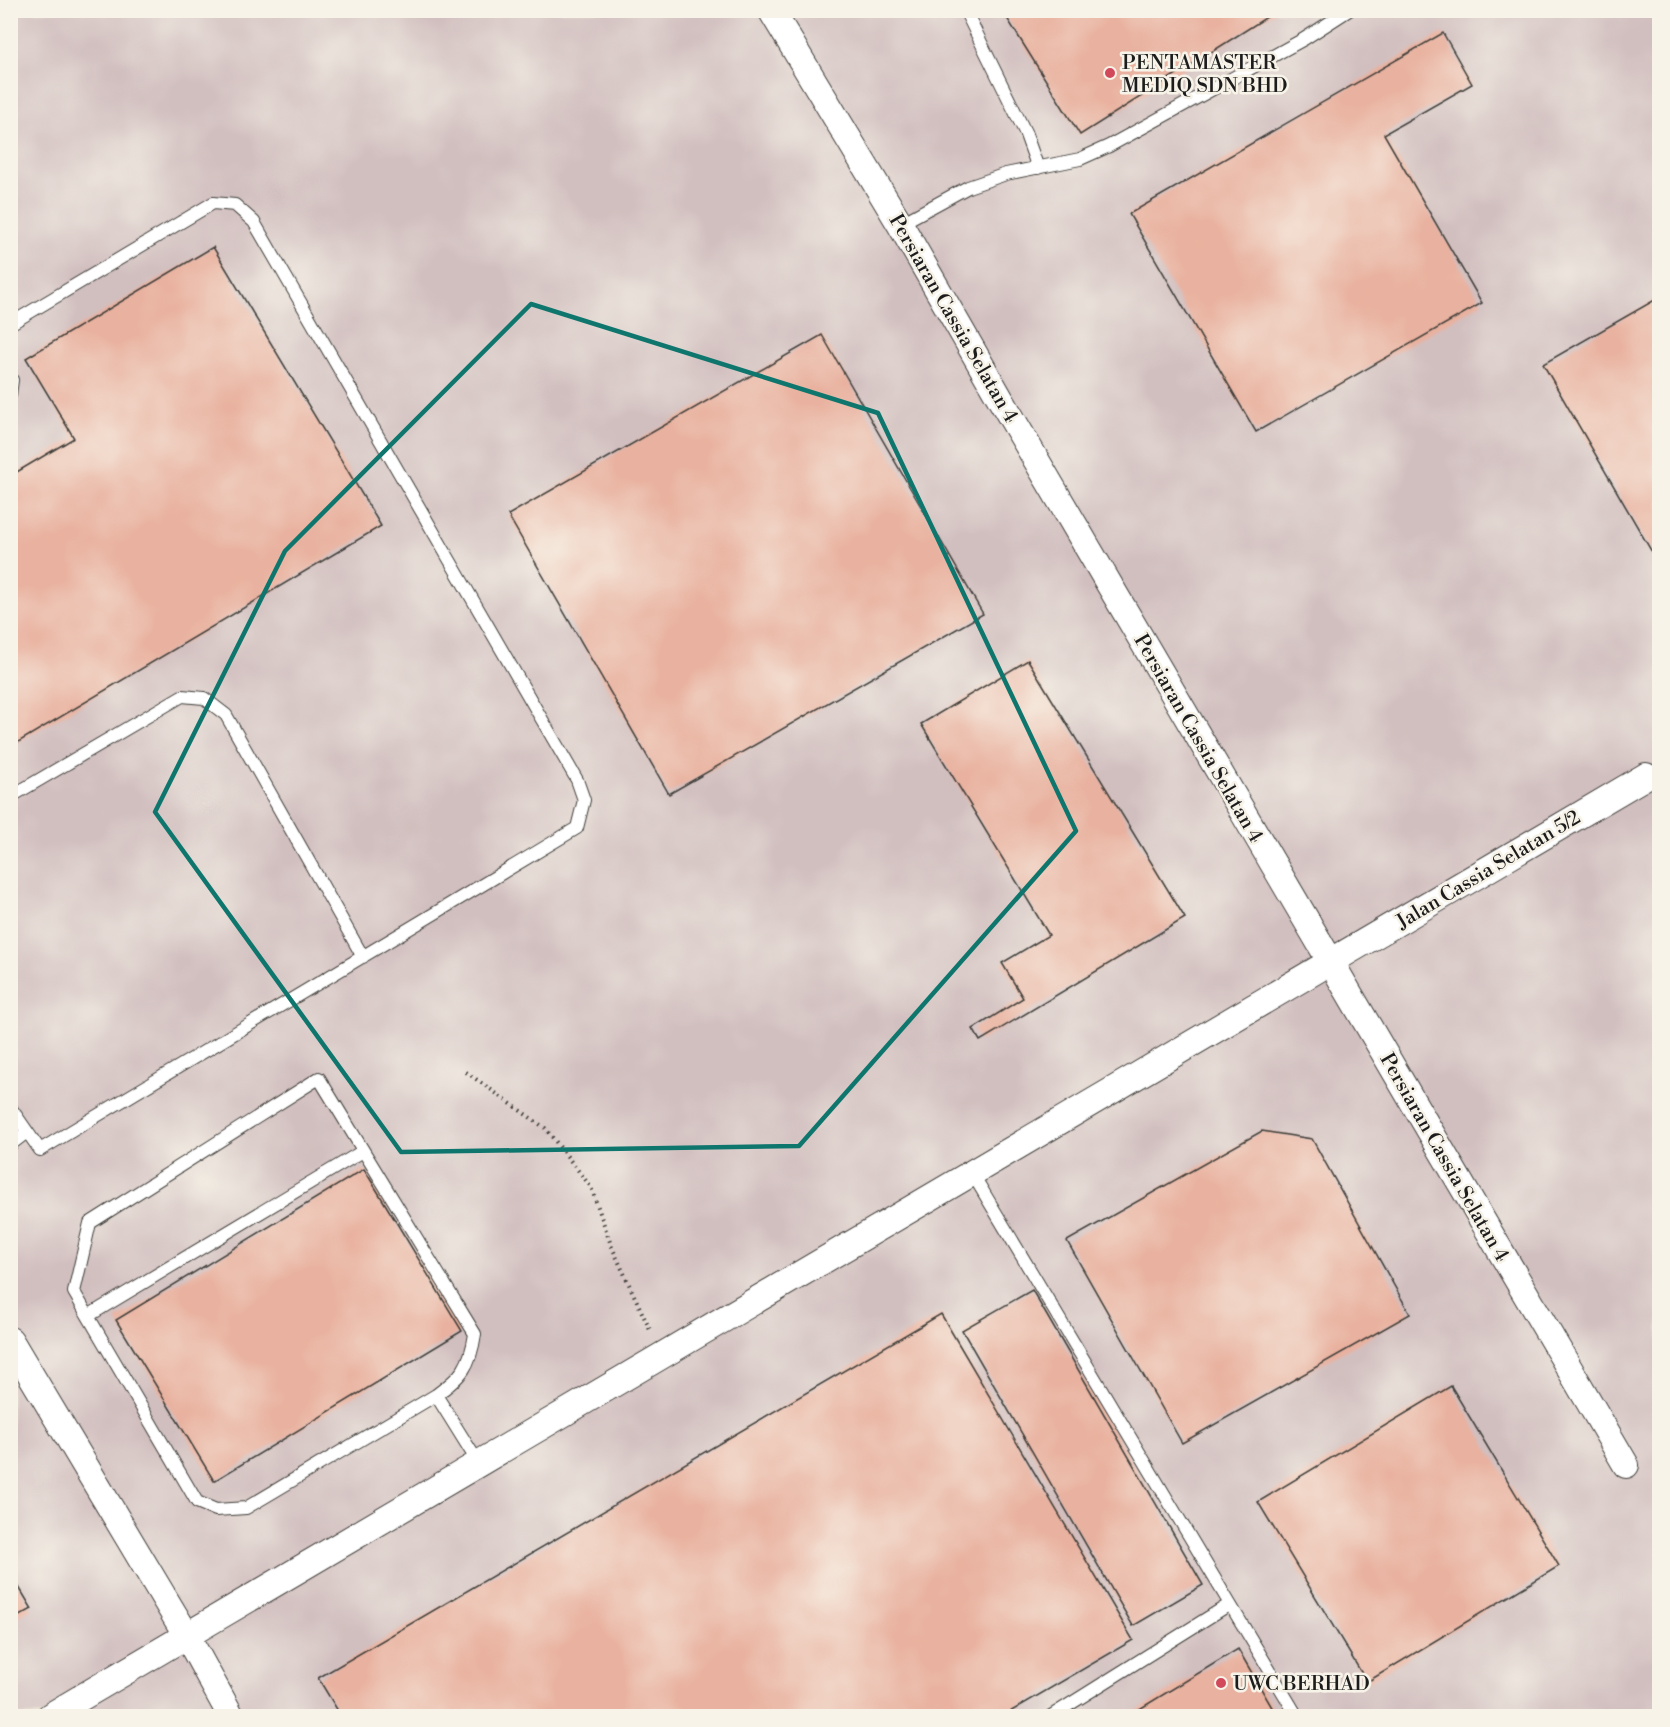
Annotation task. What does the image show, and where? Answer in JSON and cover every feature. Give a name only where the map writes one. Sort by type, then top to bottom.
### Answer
[{"type":"street","name":"Persiaran Cassia Selatan 4","points":[[773,11],[1626,1465]]},
{"type":"street","name":"Jalan Cassia Selatan 5/2","points":[[50,1716],[1646,776]]},
{"type":"street","points":[[10,1340],[187,1636],[231,1716]]},
{"type":"lane","points":[[965,10],[1025,132],[1038,168]]},
{"type":"lane","points":[[900,224],[968,187],[1006,174],[1080,159],[1109,146],[1304,39],[1349,10]]},
{"type":"lane","points":[[10,324],[213,203],[235,205],[254,222],[577,780],[584,800],[577,828],[40,1150],[10,1107]]},
{"type":"lane","points":[[10,377],[12,380],[10,395]]},
{"type":"lane","points":[[10,797],[182,696],[204,698],[226,715],[363,957]]},
{"type":"lane","points":[[319,1078],[475,1334],[472,1356],[458,1379],[436,1395],[246,1508],[216,1510],[197,1502],[88,1316],[74,1292],[90,1223],[319,1078]]},
{"type":"lane","points":[[10,1145],[27,1132]]},
{"type":"lane","points":[[88,1316],[363,1150]]},
{"type":"lane","points":[[972,1173],[1297,1716]]},
{"type":"lane","points":[[436,1395],[479,1464]]},
{"type":"lane","points":[[1051,1716],[1230,1604]]},
{"type":"path","points":[[466,1072],[545,1128],[591,1187],[611,1245],[662,1356]]},
{"type":"highlighted area","points":[[531,304],[878,413],[1076,831],[799,1146],[401,1152],[155,812],[285,551]]},
{"type":"shaded area","points":[[11,11],[1659,11],[1659,1716],[11,1716]]},
{"type":"building","name":"PENTAMASTER MEDIQ SDN BHD","points":[[1002,10],[1278,10],[1080,135]]},
{"type":"building","points":[[1443,33],[1472,84],[1384,134],[1482,303],[1256,432],[1129,214]]},
{"type":"building","points":[[213,247],[381,526],[10,747],[10,476],[74,438],[26,358]]},
{"type":"building","points":[[1660,297],[1660,566],[1543,364]]},
{"type":"building","points":[[822,335],[983,614],[669,794],[508,515]]},
{"type":"building","points":[[1028,660],[1185,918],[980,1041],[973,1029],[1023,998],[1002,963],[1049,935],[921,724]]},
{"type":"building","points":[[1262,1131],[1312,1139],[1410,1314],[1182,1443],[1067,1241]]},
{"type":"building","points":[[364,1169],[462,1331],[214,1481],[116,1320]]},
{"type":"building","points":[[1032,1290],[1203,1585],[1133,1626],[962,1330]]},
{"type":"building","points":[[941,1314],[1133,1640],[1003,1716],[341,1716],[318,1678]]},
{"type":"building","points":[[1451,1386],[1559,1566],[1367,1682],[1258,1502]]},
{"type":"building","points":[[10,1572],[32,1609],[10,1621]]},
{"type":"building","name":"UWC BERHAD","points":[[1238,1649],[1277,1716],[1128,1716]]},
{"type":"place","name":"PENTAMASTER MEDIQ SDN BHD","points":[[1110,73]]},
{"type":"place","name":"UWC BERHAD","points":[[1221,1683]]}]
